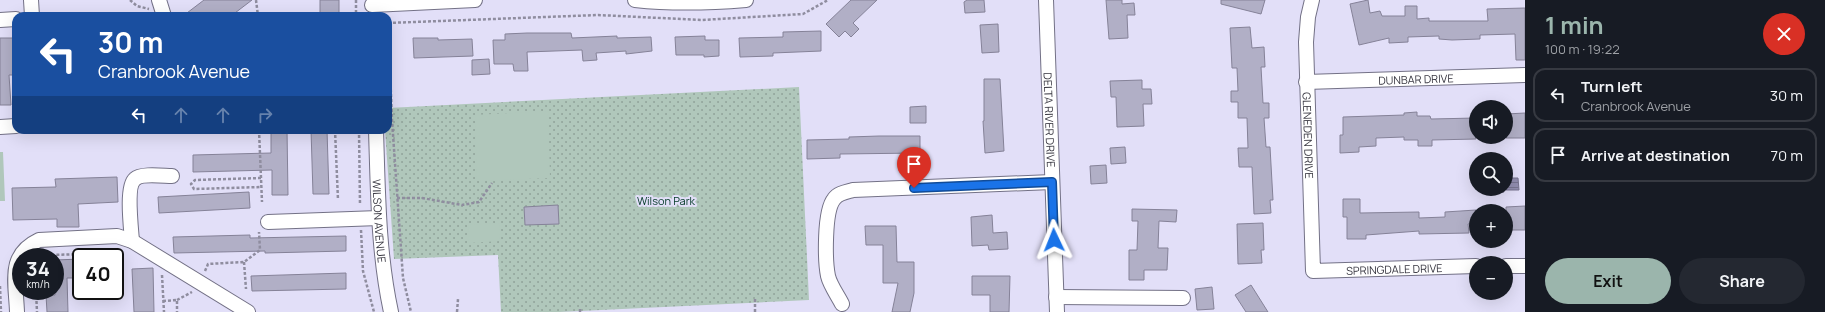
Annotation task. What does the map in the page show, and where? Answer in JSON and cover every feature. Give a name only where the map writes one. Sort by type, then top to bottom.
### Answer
[{"type":"street","points":[[31,0],[32,12]]},
{"type":"street","points":[[159,0],[163,12]]},
{"type":"street","points":[[373,7],[475,0]]},
{"type":"street","points":[[635,0],[714,2],[746,0]]},
{"type":"street","name":"DELTA RIVER DRIVE","points":[[1046,0],[1057,312]]},
{"type":"street","name":"GLENEDEN DRIVE","points":[[1312,0],[1308,17],[1306,42],[1306,82],[1308,100],[1313,271]]},
{"type":"street","points":[[0,20],[12,19]]},
{"type":"street","name":"DUNBAR DRIVE","points":[[1306,82],[1525,75]]},
{"type":"street","points":[[0,127],[12,126]]},
{"type":"street","name":"WILSON AVENUE","points":[[376,134],[379,218],[383,269],[391,312]]},
{"type":"street","points":[[128,247],[130,188],[134,179],[141,176],[172,176]]},
{"type":"street","points":[[842,304],[828,277],[826,219],[829,206],[834,198],[840,194],[853,190],[1052,182]]},
{"type":"street","points":[[264,227],[379,218]]},
{"type":"street","points":[[17,312],[15,264],[21,253],[29,244],[39,240],[117,236],[128,247],[248,312]]},
{"type":"street","name":"SPRINGDALE DRIVE","points":[[1313,271],[1469,266]]},
{"type":"street","points":[[1513,266],[1525,266]]},
{"type":"street","points":[[1056,297],[1182,298]]},
{"type":"path","points":[[256,0],[258,12]]},
{"type":"path","points":[[356,0],[356,12]]},
{"type":"path","points":[[392,23],[598,15],[702,20],[803,14],[828,0]]},
{"type":"path","points":[[392,120],[403,278],[411,312]]},
{"type":"path","points":[[259,134],[262,202]]},
{"type":"path","points":[[335,134],[338,200]]},
{"type":"path","points":[[261,178],[195,180],[191,184],[194,189],[261,187]]},
{"type":"path","points":[[397,198],[422,198],[462,205],[479,202],[492,183]]},
{"type":"path","points":[[208,264],[244,262],[260,250],[264,227]]},
{"type":"path","points":[[64,254],[128,247]]},
{"type":"path","points":[[244,262],[246,289]]},
{"type":"path","points":[[162,270],[164,312]]},
{"type":"path","points":[[0,286],[1,312]]},
{"type":"path","points":[[457,312],[458,299]]},
{"type":"path","points":[[755,299],[755,312]]},
{"type":"path","points":[[36,300],[37,312]]},
{"type":"path","points":[[163,301],[177,300],[177,312]]},
{"type":"green space","name":"Wilson Park","points":[[799,87],[809,300],[559,312],[501,312],[498,255],[394,259],[385,134],[392,134],[392,108]]},
{"type":"green space","points":[[548,111],[550,178],[477,181],[475,115]]},
{"type":"green space","points":[[0,152],[3,152],[5,201],[0,201]]},
{"type":"green space","points":[[499,223],[500,241],[469,243],[468,225]]},
{"type":"shaded area","points":[[1513,178],[1518,178],[1519,190],[1513,190]]},
{"type":"building","points":[[204,0],[252,0],[236,12],[188,12]]},
{"type":"building","points":[[320,0],[339,0],[339,12],[320,12]]},
{"type":"building","points":[[851,0],[877,0],[853,23],[859,29],[851,37],[845,31],[839,37],[826,24]]},
{"type":"building","points":[[967,0],[984,0],[985,12],[965,13],[964,2]]},
{"type":"building","points":[[1106,0],[1122,0],[1122,4],[1134,3],[1135,15],[1127,15],[1128,38],[1109,39]]},
{"type":"building","points":[[1221,0],[1265,0],[1261,14],[1221,4]]},
{"type":"building","points":[[1368,0],[1370,13],[1380,11],[1382,16],[1405,16],[1405,6],[1417,6],[1417,19],[1429,18],[1429,21],[1488,21],[1487,9],[1525,8],[1525,60],[1516,60],[1515,34],[1480,35],[1480,39],[1452,40],[1439,39],[1439,36],[1408,37],[1408,42],[1389,43],[1389,38],[1359,45],[1350,4]]},
{"type":"building","points":[[998,24],[999,52],[982,53],[980,25]]},
{"type":"building","points":[[1250,27],[1252,48],[1264,47],[1265,67],[1261,67],[1263,103],[1269,103],[1269,118],[1264,118],[1266,147],[1270,147],[1273,200],[1270,200],[1271,213],[1254,214],[1252,167],[1239,167],[1238,148],[1248,148],[1247,118],[1238,118],[1238,102],[1231,102],[1231,91],[1238,91],[1237,68],[1232,68],[1230,28]]},
{"type":"building","points":[[821,31],[821,51],[773,53],[773,56],[740,57],[739,38],[783,37],[783,32]]},
{"type":"building","points":[[571,33],[572,38],[617,36],[617,38],[651,37],[652,51],[626,54],[626,51],[596,53],[597,60],[583,61],[582,50],[527,52],[528,71],[514,71],[513,64],[494,64],[493,40],[505,40],[505,34]]},
{"type":"building","points":[[705,36],[705,40],[719,40],[719,56],[704,57],[704,55],[676,55],[675,37]]},
{"type":"building","points":[[0,38],[12,38],[12,75],[9,75],[11,105],[0,105]]},
{"type":"building","points":[[413,38],[438,38],[438,40],[472,39],[473,56],[414,58]]},
{"type":"building","points":[[489,59],[490,74],[472,75],[472,60]]},
{"type":"building","points":[[984,79],[1000,79],[1004,151],[985,153],[983,121]]},
{"type":"building","points":[[1142,80],[1142,89],[1151,89],[1152,104],[1143,104],[1144,126],[1117,127],[1116,97],[1111,97],[1110,81]]},
{"type":"building","points":[[926,106],[926,123],[910,123],[910,107]]},
{"type":"building","points":[[1417,112],[1417,116],[1430,116],[1431,119],[1469,118],[1469,139],[1432,140],[1432,146],[1418,146],[1418,140],[1404,140],[1404,137],[1376,138],[1376,146],[1359,147],[1359,152],[1340,153],[1340,135],[1343,135],[1343,117],[1404,115],[1404,113]]},
{"type":"building","points":[[1525,113],[1525,138],[1513,138],[1513,114]]},
{"type":"building","points":[[271,134],[287,134],[288,195],[272,195],[272,170],[193,172],[193,155],[271,153]]},
{"type":"building","points":[[311,134],[327,134],[329,194],[313,194]]},
{"type":"building","points":[[920,136],[920,153],[840,154],[840,158],[807,159],[807,140],[849,139],[849,137]]},
{"type":"building","points":[[1125,147],[1126,163],[1111,164],[1110,148]]},
{"type":"building","points":[[1106,165],[1107,183],[1091,184],[1090,166]]},
{"type":"building","points":[[117,177],[118,202],[78,204],[79,227],[57,227],[57,219],[13,220],[12,188],[56,187],[55,179]]},
{"type":"building","points":[[249,192],[250,208],[159,213],[158,197]]},
{"type":"building","points":[[1343,199],[1360,199],[1360,213],[1419,212],[1419,218],[1445,217],[1445,212],[1469,210],[1469,233],[1419,234],[1419,231],[1366,235],[1366,239],[1347,239],[1347,217],[1343,217]]},
{"type":"building","points":[[558,205],[559,224],[525,225],[524,207]]},
{"type":"building","points":[[1525,206],[1525,230],[1513,230],[1513,207]]},
{"type":"building","points":[[1132,209],[1177,210],[1176,222],[1159,221],[1158,248],[1168,248],[1167,270],[1144,270],[1144,280],[1129,280],[1129,250],[1137,250],[1138,221],[1132,221]]},
{"type":"building","points":[[992,215],[993,233],[1007,232],[1008,249],[989,250],[988,245],[972,246],[971,217]]},
{"type":"building","points":[[1263,223],[1264,250],[1261,250],[1262,263],[1238,264],[1237,224]]},
{"type":"building","points":[[865,226],[896,226],[897,262],[914,262],[914,293],[910,312],[892,312],[898,283],[883,283],[883,245],[866,245]]},
{"type":"building","points":[[250,235],[250,238],[346,236],[346,251],[174,253],[173,237]]},
{"type":"building","points":[[72,259],[72,278],[67,278],[68,312],[47,312],[46,300],[64,300],[64,260]]},
{"type":"building","points":[[153,268],[154,312],[134,312],[132,269]]},
{"type":"building","points":[[346,273],[346,289],[252,291],[251,276]]},
{"type":"building","points":[[972,276],[1010,276],[1009,312],[990,312],[990,295],[972,295]]},
{"type":"building","points":[[1251,285],[1268,312],[1246,312],[1235,295]]},
{"type":"building","points":[[1212,287],[1214,309],[1197,310],[1195,289]]},
{"type":"route","points":[[914,188],[1052,182],[1054,240]]}]
